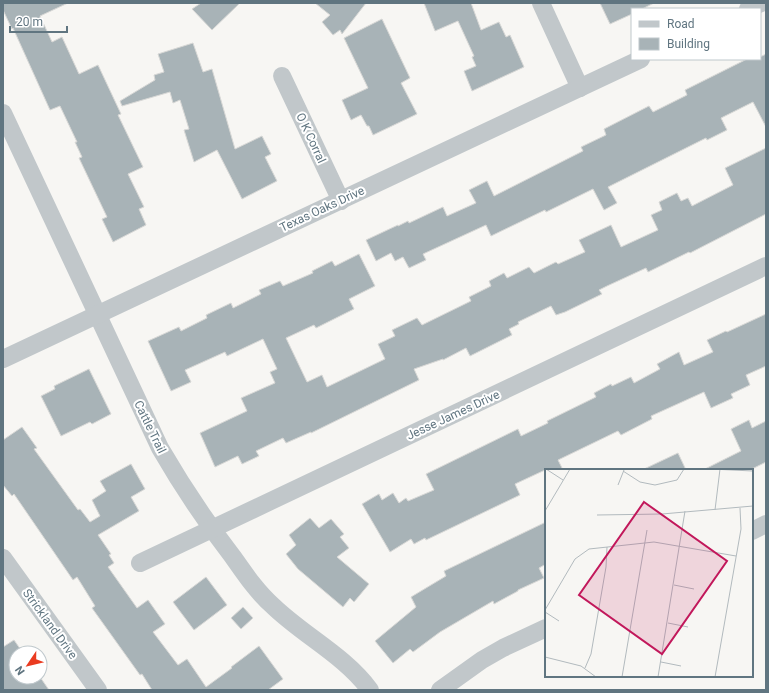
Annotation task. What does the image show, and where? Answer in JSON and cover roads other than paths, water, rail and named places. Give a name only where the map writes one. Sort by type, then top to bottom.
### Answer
[{"type":"street","points":[[541,3],[580,88]]},
{"type":"street","points":[[750,8],[761,3]]},
{"type":"street","name":"Texas Oaks Drive","points":[[3,359],[639,60]]},
{"type":"street","name":"O K Corral","points":[[282,76],[341,201]]},
{"type":"street","name":"Cattle Trail","points":[[3,113],[160,448],[212,529],[255,587],[287,620],[351,669],[370,690]]},
{"type":"street","name":"Jesse James Drive","points":[[140,563],[766,266]]},
{"type":"street","points":[[753,530],[766,524]]},
{"type":"street","name":"Strickland Drive","points":[[3,558],[98,690]]},
{"type":"street","points":[[440,690],[482,660],[503,648],[545,628]]}]
